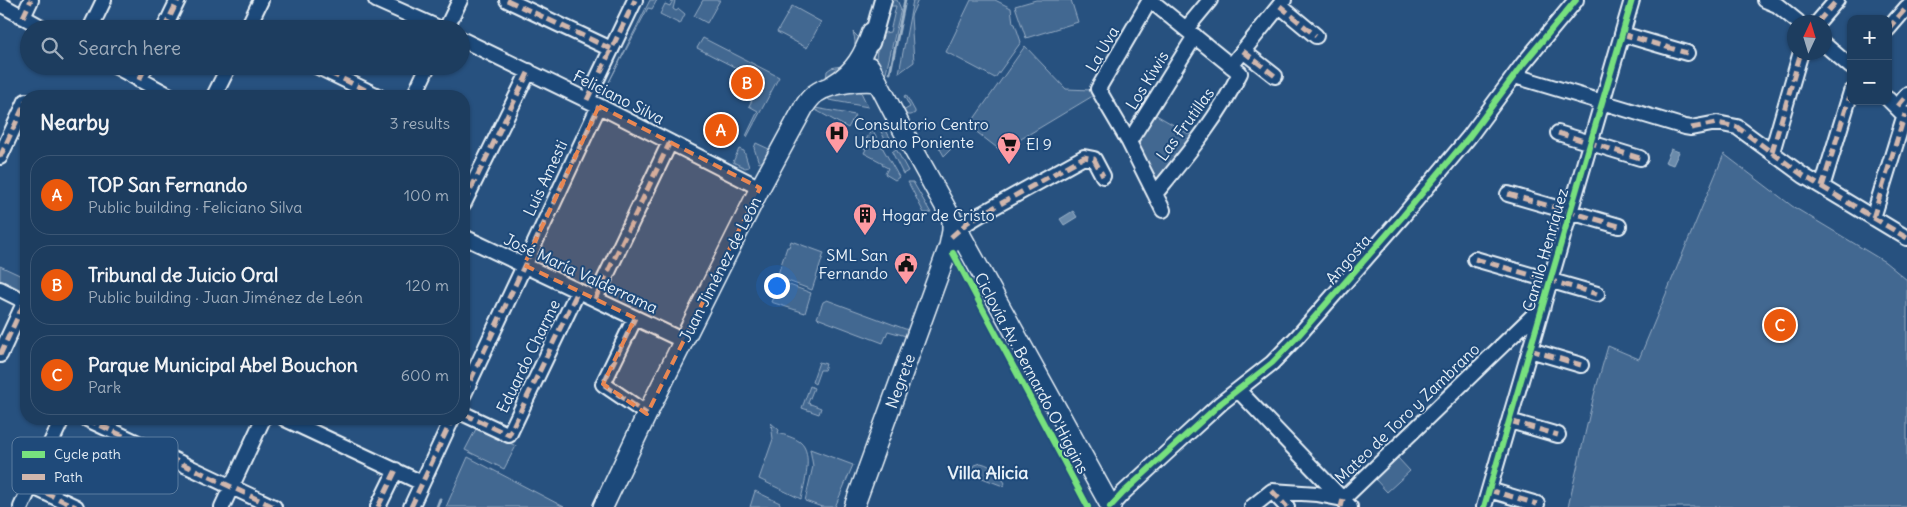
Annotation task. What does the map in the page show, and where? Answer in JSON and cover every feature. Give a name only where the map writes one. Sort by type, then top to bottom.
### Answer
[{"type":"main road","points":[[825,88],[843,79],[856,67],[872,32]]},
{"type":"main road","points":[[873,77],[900,125],[953,239],[1107,507]]},
{"type":"main road","name":"Juan Jiménez de León","points":[[603,507],[647,414],[760,188],[804,107],[812,96],[825,88],[873,77]]},
{"type":"main road","name":"Negrete","points":[[854,507],[953,239]]},
{"type":"street","points":[[23,16],[30,0]]},
{"type":"street","points":[[94,20],[104,0]]},
{"type":"street","points":[[168,20],[178,0]]},
{"type":"street","points":[[251,20],[261,0]]},
{"type":"street","points":[[376,0],[421,20]]},
{"type":"street","points":[[450,20],[460,0]]},
{"type":"street","points":[[507,0],[611,50]]},
{"type":"street","name":"Luis Amesti","points":[[470,381],[524,266],[593,103],[611,50],[635,0]]},
{"type":"street","points":[[873,77],[869,53],[872,32],[883,0]]},
{"type":"street","points":[[1150,0],[1236,69]]},
{"type":"street","name":"La Uva","points":[[1098,89],[1150,0]]},
{"type":"street","name":"Los Kiwis","points":[[1130,142],[1210,0]]},
{"type":"street","name":"Angosta","points":[[1107,507],[1186,435],[1272,363],[1322,310],[1415,202],[1523,64],[1576,0]]},
{"type":"street","name":"Camilo Henríquez","points":[[1484,507],[1632,0]]},
{"type":"street","points":[[1765,0],[1777,5],[1789,15]]},
{"type":"street","points":[[1824,15],[1837,0]]},
{"type":"street","points":[[1282,3],[1316,36]]},
{"type":"street","name":"Las Frutillas","points":[[1155,194],[1200,139],[1232,88],[1236,69],[1243,51],[1282,3]]},
{"type":"street","points":[[0,4],[30,20]]},
{"type":"street","points":[[1892,24],[1907,6]]},
{"type":"street","points":[[1622,34],[1687,54]]},
{"type":"street","name":"Feliciano Silva","points":[[470,43],[529,71],[760,188]]},
{"type":"street","points":[[1243,51],[1275,76]]},
{"type":"street","points":[[1832,51],[1847,64]]},
{"type":"street","points":[[1772,152],[1799,60]]},
{"type":"street","points":[[470,191],[529,71]]},
{"type":"street","points":[[130,75],[158,90]]},
{"type":"street","points":[[139,80],[142,75]]},
{"type":"street","points":[[217,90],[224,75]]},
{"type":"street","points":[[335,75],[366,90]]},
{"type":"street","points":[[417,90],[424,75]]},
{"type":"street","points":[[1515,76],[1691,128],[1708,124],[1727,124],[1738,127],[1794,170],[1907,238]]},
{"type":"street","name":"Las Frutillas","points":[[1098,89],[1130,142],[1163,210]]},
{"type":"street","points":[[1873,218],[1899,109],[1907,96]]},
{"type":"street","points":[[1822,187],[1847,105]]},
{"type":"street","points":[[0,158],[20,122]]},
{"type":"street","points":[[1558,133],[1640,158]]},
{"type":"street","points":[[595,299],[670,142]]},
{"type":"street","points":[[953,239],[983,213],[1084,156],[1094,159],[1103,176]]},
{"type":"street","points":[[1508,194],[1619,226]]},
{"type":"street","name":"José María Valderrama","points":[[470,240],[684,341]]},
{"type":"street","points":[[1475,259],[1597,294]]},
{"type":"street","points":[[0,289],[20,298]]},
{"type":"street","name":"Eduardo Charme","points":[[470,417],[509,435],[578,291]]},
{"type":"street","name":"Mateo de Toro y Zambrano","points":[[1272,491],[1308,493],[1345,504],[1544,305]]},
{"type":"street","points":[[0,355],[20,313]]},
{"type":"street","points":[[635,318],[603,384],[647,414]]},
{"type":"street","points":[[1530,350],[1581,365]]},
{"type":"street","points":[[1238,390],[1345,504]]},
{"type":"street","points":[[1510,421],[1558,435]]},
{"type":"street","points":[[54,437],[59,425]]},
{"type":"street","points":[[100,425],[125,437]]},
{"type":"street","points":[[222,507],[259,425]]},
{"type":"street","points":[[299,425],[422,483]]},
{"type":"street","points":[[411,507],[449,425]]},
{"type":"street","points":[[178,462],[274,507]]},
{"type":"street","points":[[378,507],[396,470]]},
{"type":"street","points":[[1489,490],[1537,504]]},
{"type":"street","points":[[1252,507],[1272,491],[1287,507]]},
{"type":"street","points":[[21,507],[27,494]]},
{"type":"street","points":[[48,494],[76,507]]},
{"type":"highlighted area","points":[[599,106],[760,188],[647,414],[603,384],[635,318],[524,265]]},
{"type":"shaded area","points":[[650,0],[657,0],[652,9],[648,8],[609,82]]},
{"type":"shaded area","points":[[673,0],[675,1],[673,9],[676,11],[679,9],[685,14],[680,24],[660,14],[665,4],[670,6]]},
{"type":"shaded area","points":[[703,0],[720,0],[707,23],[694,16]]},
{"type":"shaded area","points":[[890,0],[897,0],[901,9],[886,72],[883,71],[876,58],[879,34],[890,32],[896,6],[887,6]]},
{"type":"shaded area","points":[[913,0],[918,0],[911,16],[914,62],[899,73]]},
{"type":"shaded area","points":[[971,0],[995,0],[1011,8],[1013,23],[1021,42],[995,78],[946,52]]},
{"type":"shaded area","points":[[1036,0],[1071,0],[1078,22],[1026,38],[1015,6]]},
{"type":"shaded area","points":[[792,6],[821,22],[807,48],[777,32]]},
{"type":"shaded area","points":[[853,32],[861,40],[853,60],[826,81],[827,71],[831,68],[846,65],[851,57],[855,46]]},
{"type":"shaded area","points":[[703,38],[779,77],[747,137],[758,111],[749,106],[762,81],[697,48]]},
{"type":"shaded area","points":[[1025,46],[1066,89],[1092,90],[1096,94],[1001,151],[969,126]]},
{"type":"shaded area","points":[[859,88],[868,107],[829,100],[827,95]]},
{"type":"shaded area","points":[[906,95],[915,111],[911,115],[905,115],[903,111],[910,107],[904,96]]},
{"type":"shaded area","points":[[812,108],[815,108],[855,115],[848,128]]},
{"type":"shaded area","points":[[1151,112],[1198,139],[1156,186],[1135,148],[1136,139]]},
{"type":"shaded area","points":[[879,128],[885,129],[894,144],[889,147]]},
{"type":"shaded area","points":[[872,129],[899,177],[895,180],[885,174],[888,168],[882,165],[883,163],[864,153],[866,149],[862,147]]},
{"type":"shaded area","points":[[943,141],[952,148],[944,156],[939,147]]},
{"type":"shaded area","points":[[756,143],[769,149],[763,161],[759,163],[754,148]]},
{"type":"shaded area","points":[[739,149],[744,151],[749,167],[745,168],[733,162]]},
{"type":"shaded area","points":[[896,149],[908,171],[903,174],[892,152]]},
{"type":"shaded area","points":[[1671,149],[1679,152],[1673,165],[1665,162]]},
{"type":"shaded area","points":[[1724,154],[1792,206],[1885,262],[1907,280],[1907,507],[1568,507],[1594,395],[1608,346],[1639,359]]},
{"type":"shaded area","points":[[908,182],[913,182],[931,213],[924,213]]},
{"type":"shaded area","points":[[1073,211],[1077,217],[1064,225],[1060,219]]},
{"type":"shaded area","points":[[791,241],[824,253],[812,290],[777,277],[787,247],[789,247]]},
{"type":"shaded area","points":[[0,266],[20,275],[20,293],[0,283]]},
{"type":"shaded area","points":[[776,280],[811,293],[805,313],[771,302],[774,295],[767,292],[770,284],[774,286]]},
{"type":"shaded area","points":[[827,300],[908,330],[906,336],[888,331],[883,343],[817,318],[823,302]]},
{"type":"shaded area","points":[[819,362],[826,364],[824,370],[820,370],[815,384],[812,382]]},
{"type":"shaded area","points":[[810,386],[814,388],[808,403],[821,408],[819,414],[802,408]]},
{"type":"shaded area","points":[[771,423],[779,430],[778,433],[795,439],[804,447],[807,469],[801,499],[759,479],[773,439]]},
{"type":"shaded area","points":[[477,427],[516,446],[504,469],[465,450]]},
{"type":"shaded area","points":[[810,449],[853,465],[835,507],[822,507],[805,501],[813,466]]},
{"type":"shaded area","points":[[468,457],[564,507],[446,507]]},
{"type":"shaded area","points":[[1398,458],[1410,471],[1387,492],[1375,479]]},
{"type":"shaded area","points":[[981,463],[998,473],[1005,483],[1003,486],[977,476],[973,469],[975,465]]},
{"type":"shaded area","points":[[755,491],[780,503],[779,507],[750,507]]},
{"type":"waterway","points":[[890,73],[905,0]]},
{"type":"waterway","points":[[437,507],[440,499]]},
{"type":"marked path","points":[[23,17],[31,0]]},
{"type":"marked path","points":[[168,20],[178,0]]},
{"type":"marked path","points":[[507,0],[611,49]]},
{"type":"marked path","points":[[587,100],[635,0]]},
{"type":"marked path","points":[[1824,15],[1837,0]]},
{"type":"marked path","points":[[1280,6],[1316,36]]},
{"type":"marked path","points":[[1892,24],[1907,7]]},
{"type":"marked path","points":[[1622,34],[1687,53]]},
{"type":"marked path","points":[[1243,51],[1275,76]]},
{"type":"marked path","points":[[1772,152],[1799,60]]},
{"type":"marked path","points":[[470,191],[529,71]]},
{"type":"marked path","points":[[139,80],[142,75]]},
{"type":"marked path","points":[[335,75],[366,90]]},
{"type":"marked path","points":[[1898,106],[1907,95]]},
{"type":"marked path","points":[[1822,187],[1847,105]]},
{"type":"marked path","points":[[470,381],[599,106]]},
{"type":"marked path","points":[[0,157],[20,114]]},
{"type":"marked path","points":[[1873,218],[1905,114]]},
{"type":"marked path","points":[[1691,128],[1717,123],[1737,127],[1804,176],[1907,238]]},
{"type":"marked path","points":[[1558,133],[1640,158]]},
{"type":"marked path","points":[[595,299],[670,142]]},
{"type":"marked path","points":[[951,237],[968,222],[1084,157],[1094,159],[1103,176]]},
{"type":"marked path","points":[[1508,194],[1619,226]]},
{"type":"marked path","points":[[1475,259],[1597,294]]},
{"type":"marked path","points":[[470,417],[509,435],[578,291]]},
{"type":"marked path","points":[[0,355],[20,312]]},
{"type":"marked path","points":[[635,318],[603,384],[647,414]]},
{"type":"marked path","points":[[1530,350],[1581,365]]},
{"type":"marked path","points":[[1510,421],[1558,435]]},
{"type":"marked path","points":[[100,425],[125,437]]},
{"type":"marked path","points":[[411,507],[449,425]]},
{"type":"marked path","points":[[178,462],[274,507]]},
{"type":"marked path","points":[[378,507],[396,470]]},
{"type":"marked path","points":[[1489,490],[1537,504]]},
{"type":"marked path","points":[[1272,491],[1287,507]]},
{"type":"marked path","points":[[48,494],[76,507]]},
{"type":"marked path","points":[[1341,507],[1343,499]]},
{"type":"cycle path","points":[[1110,507],[1221,403],[1272,363],[1298,336],[1469,137],[1523,64],[1576,0]]},
{"type":"cycle path","points":[[1484,507],[1632,0]]},
{"type":"cycle path","name":"Ciclovía Av. Bernardo O'Higgins","points":[[953,253],[1088,507]]},
{"type":"place","name":"Tribunal de Juicio Oral","points":[[747,83]]},
{"type":"place","name":"TOP San Fernando","points":[[721,130]]},
{"type":"place","name":"Consultorio Centro Urbano Poniente","points":[[837,154]]},
{"type":"place","name":"El 9","points":[[1009,165]]},
{"type":"place","name":"Hogar de Cristo","points":[[865,236]]},
{"type":"place","name":"SML San Fernando","points":[[906,285]]},
{"type":"place","name":"Parque Municipal Abel Bouchon","points":[[1780,325]]},
{"type":"district","name":"Villa Alicia","points":[[988,472]]}]
